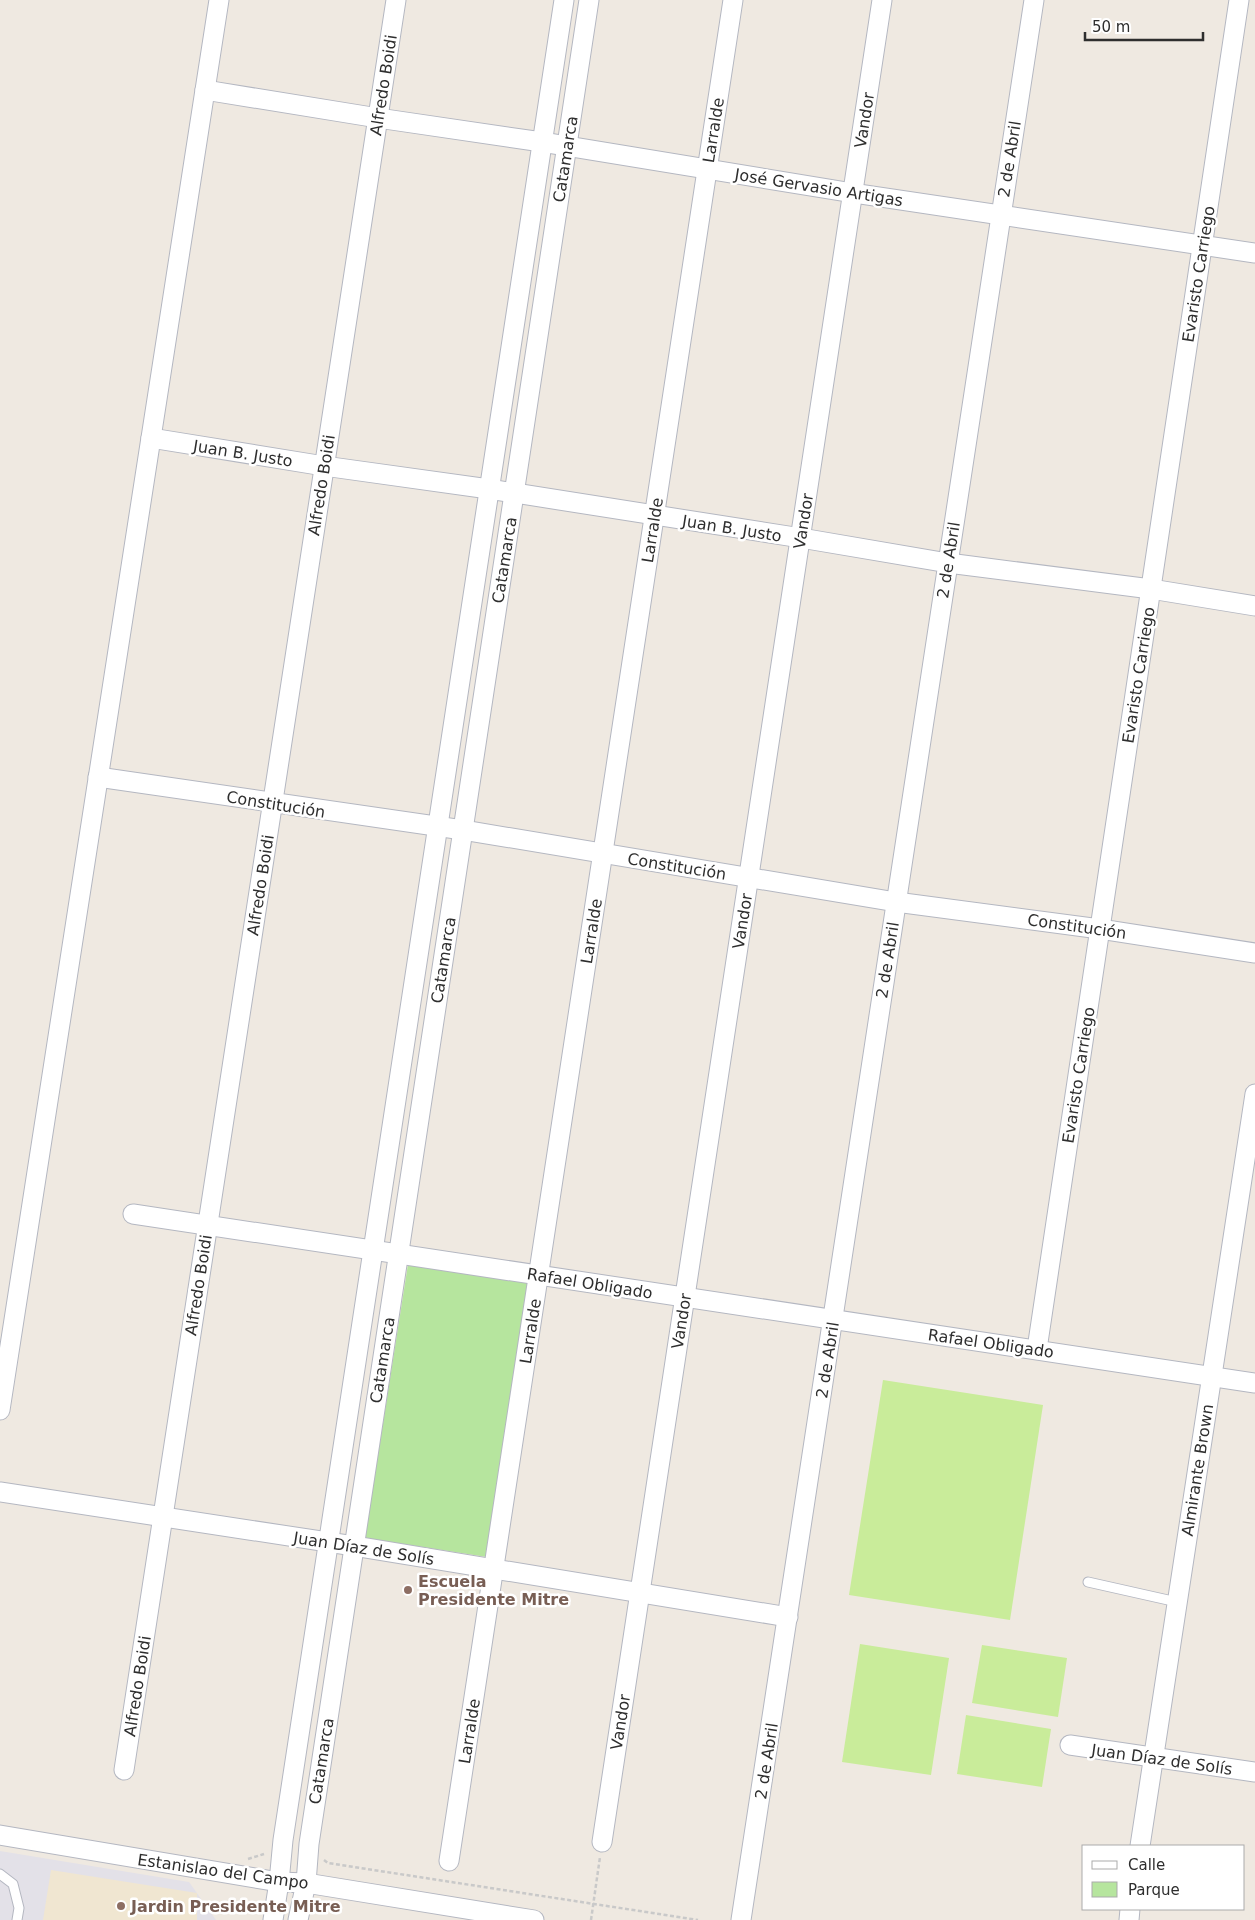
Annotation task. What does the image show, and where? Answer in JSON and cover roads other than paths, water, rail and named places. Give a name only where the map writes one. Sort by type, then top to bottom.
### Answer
[{"type":"street","points":[[0,1410],[219,0]]},
{"type":"street","name":"Alfredo Boidi","points":[[124,1770],[396,0]]},
{"type":"street","name":"Catamarca","points":[[273,1920],[283,1840],[328,1542],[564,0]]},
{"type":"street","name":"Catamarca","points":[[298,1920],[306,1883],[309,1844],[589,0]]},
{"type":"street","name":"Larralde","points":[[449,1861],[733,0]]},
{"type":"street","name":"Vandor","points":[[602,1842],[882,0]]},
{"type":"street","name":"2 de Abril","points":[[741,1920],[1034,0]]},
{"type":"street","name":"Evaristo Carriego","points":[[1037,1349],[1239,0]]},
{"type":"street","name":"José Gervasio Artigas","points":[[205,90],[542,142],[853,193],[1255,253]]},
{"type":"street","name":"Juan B. Justo","points":[[151,438],[324,466],[489,489],[948,563],[1151,589],[1255,606]]},
{"type":"street","name":"Constitución","points":[[98,777],[438,828],[463,830],[896,902],[1100,929],[1255,954]]},
{"type":"street","name":"Almirante Brown","points":[[1140,1845],[1255,1094]]},
{"type":"street","name":"Rafael Obligado","points":[[133,1214],[1255,1383]]},
{"type":"street","name":"Juan Díaz de Solís","points":[[0,1492],[494,1568],[788,1617]]},
{"type":"street","name":"Juan Díaz de Solís","points":[[1070,1745],[1255,1772]]},
{"type":"street","name":"Estanislao del Campo","points":[[0,1836],[279,1882],[306,1883],[534,1920]]},
{"type":"lane","points":[[1088,1582],[1177,1602]]},
{"type":"lane","points":[[0,1874],[13,1884],[19,1908],[17,1920]]},
{"type":"place","name":"Escuela Presidente Mitre","points":[[408,1590]]},
{"type":"place","name":"Jardin Presidente Mitre","points":[[121,1906]]}]
